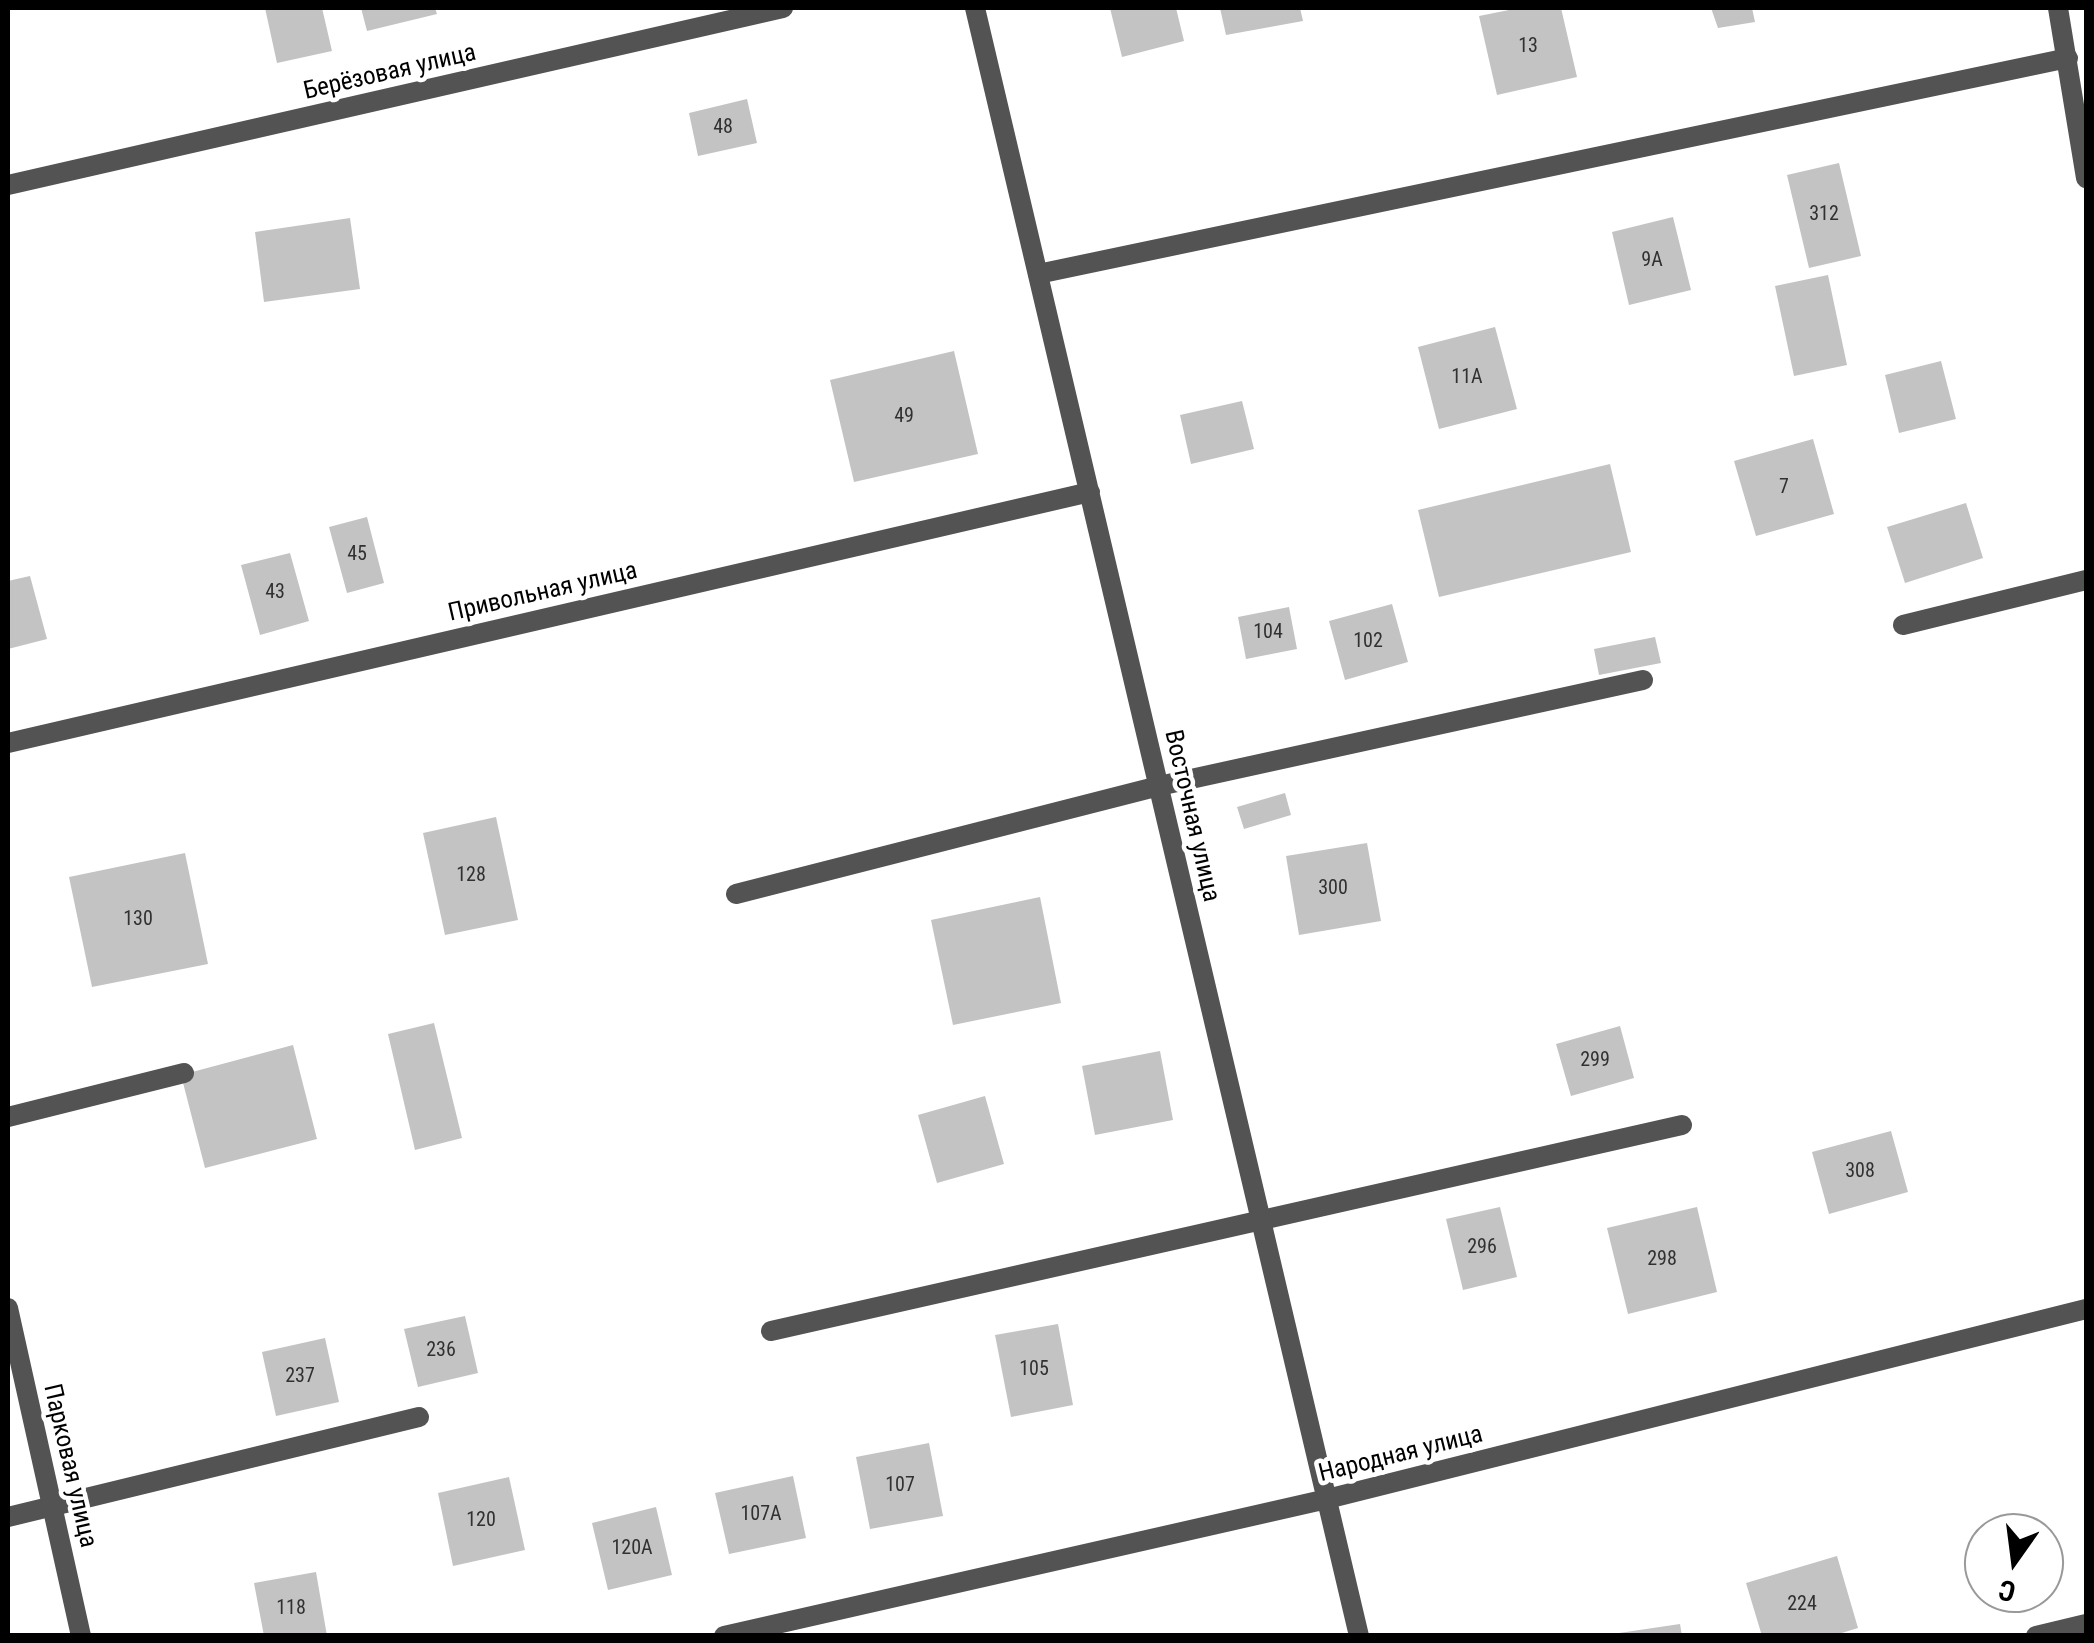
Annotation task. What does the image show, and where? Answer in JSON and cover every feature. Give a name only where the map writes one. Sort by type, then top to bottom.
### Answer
[{"type":"street","name":"Берёзовая улица","points":[[8,185],[782,8]]},
{"type":"street","name":"Восточная улица","points":[[975,8],[1359,1636]]},
{"type":"street","points":[[2058,8],[2086,178]]},
{"type":"street","points":[[1038,274],[2068,58]]},
{"type":"street","name":"Привольная улица","points":[[8,742],[1090,492]]},
{"type":"street","points":[[1902,625],[2086,580]]},
{"type":"street","points":[[736,894],[1159,786],[1643,680]]},
{"type":"street","points":[[8,1117],[184,1073]]},
{"type":"street","points":[[771,1331],[1682,1126]]},
{"type":"street","name":"Парковая улица","points":[[8,1308],[81,1636]]},
{"type":"street","name":"Народная улица","points":[[724,1636],[1327,1499],[2086,1309]]},
{"type":"street","points":[[8,1517],[419,1418]]},
{"type":"street","points":[[2036,1636],[2086,1624]]},
{"type":"building","points":[[265,8],[322,8],[332,51],[277,63]]},
{"type":"building","points":[[361,8],[435,8],[437,14],[367,31]]},
{"type":"building","points":[[1110,8],[1176,8],[1184,41],[1122,57]]},
{"type":"building","points":[[1220,8],[1300,8],[1303,21],[1226,35]]},
{"type":"building","points":[[1519,8],[1561,8],[1577,77],[1497,95],[1479,16]]},
{"type":"building","points":[[1711,8],[1752,8],[1755,22],[1718,28]]},
{"type":"building","points":[[747,99],[757,143],[698,156],[689,113]]},
{"type":"building","points":[[1839,163],[1861,256],[1809,268],[1787,175]]},
{"type":"building","points":[[1673,217],[1691,290],[1629,305],[1612,232]]},
{"type":"building","points":[[350,218],[360,289],[264,302],[255,232]]},
{"type":"building","points":[[1828,275],[1847,365],[1794,376],[1775,286]]},
{"type":"building","points":[[1495,327],[1517,409],[1439,429],[1418,347]]},
{"type":"building","points":[[954,351],[978,454],[854,482],[830,380]]},
{"type":"building","points":[[1941,361],[1956,419],[1899,433],[1885,375]]},
{"type":"building","points":[[1242,401],[1254,449],[1191,464],[1180,415]]},
{"type":"building","points":[[1813,439],[1834,514],[1756,536],[1734,461]]},
{"type":"building","points":[[1610,464],[1631,552],[1439,597],[1418,510]]},
{"type":"building","points":[[1966,503],[1983,558],[1905,583],[1887,527]]},
{"type":"building","points":[[367,517],[384,583],[347,593],[329,527]]},
{"type":"building","points":[[290,553],[309,621],[260,635],[241,565]]},
{"type":"building","points":[[30,576],[47,639],[8,649],[8,581]]},
{"type":"building","points":[[1392,604],[1408,662],[1345,680],[1329,621]]},
{"type":"building","points":[[1289,607],[1297,649],[1246,659],[1238,617]]},
{"type":"building","points":[[1655,637],[1661,663],[1599,675],[1594,649]]},
{"type":"building","points":[[1285,793],[1291,815],[1244,829],[1237,807]]},
{"type":"building","points":[[496,817],[518,920],[445,935],[423,833]]},
{"type":"building","points":[[1367,843],[1381,921],[1299,935],[1286,856]]},
{"type":"building","points":[[185,853],[208,964],[92,987],[69,877]]},
{"type":"building","points":[[1040,897],[1061,1003],[953,1025],[931,920]]},
{"type":"building","points":[[434,1023],[462,1138],[415,1150],[388,1034]]},
{"type":"building","points":[[1620,1026],[1634,1078],[1571,1096],[1556,1044]]},
{"type":"building","points":[[293,1045],[317,1139],[205,1168],[181,1075]]},
{"type":"building","points":[[1160,1051],[1173,1120],[1095,1135],[1082,1066]]},
{"type":"building","points":[[985,1096],[1004,1164],[937,1183],[918,1115]]},
{"type":"building","points":[[1891,1131],[1908,1192],[1829,1214],[1812,1152]]},
{"type":"building","points":[[1500,1207],[1517,1277],[1463,1290],[1446,1219]]},
{"type":"building","points":[[1697,1207],[1717,1292],[1628,1314],[1607,1228]]},
{"type":"building","points":[[465,1316],[478,1373],[418,1387],[404,1329]]},
{"type":"building","points":[[1058,1324],[1073,1405],[1011,1417],[995,1335]]},
{"type":"building","points":[[325,1338],[339,1402],[276,1416],[262,1352]]},
{"type":"building","points":[[929,1443],[943,1516],[870,1529],[856,1457]]},
{"type":"building","points":[[793,1476],[806,1538],[729,1554],[715,1493]]},
{"type":"building","points":[[509,1477],[525,1550],[453,1566],[438,1493]]},
{"type":"building","points":[[656,1507],[672,1575],[608,1590],[592,1523]]},
{"type":"building","points":[[1837,1556],[1858,1628],[1832,1636],[1762,1636],[1746,1583]]},
{"type":"building","points":[[316,1572],[327,1636],[264,1636],[254,1583]]},
{"type":"building","points":[[1680,1624],[1682,1636],[1619,1636],[1619,1633]]}]
